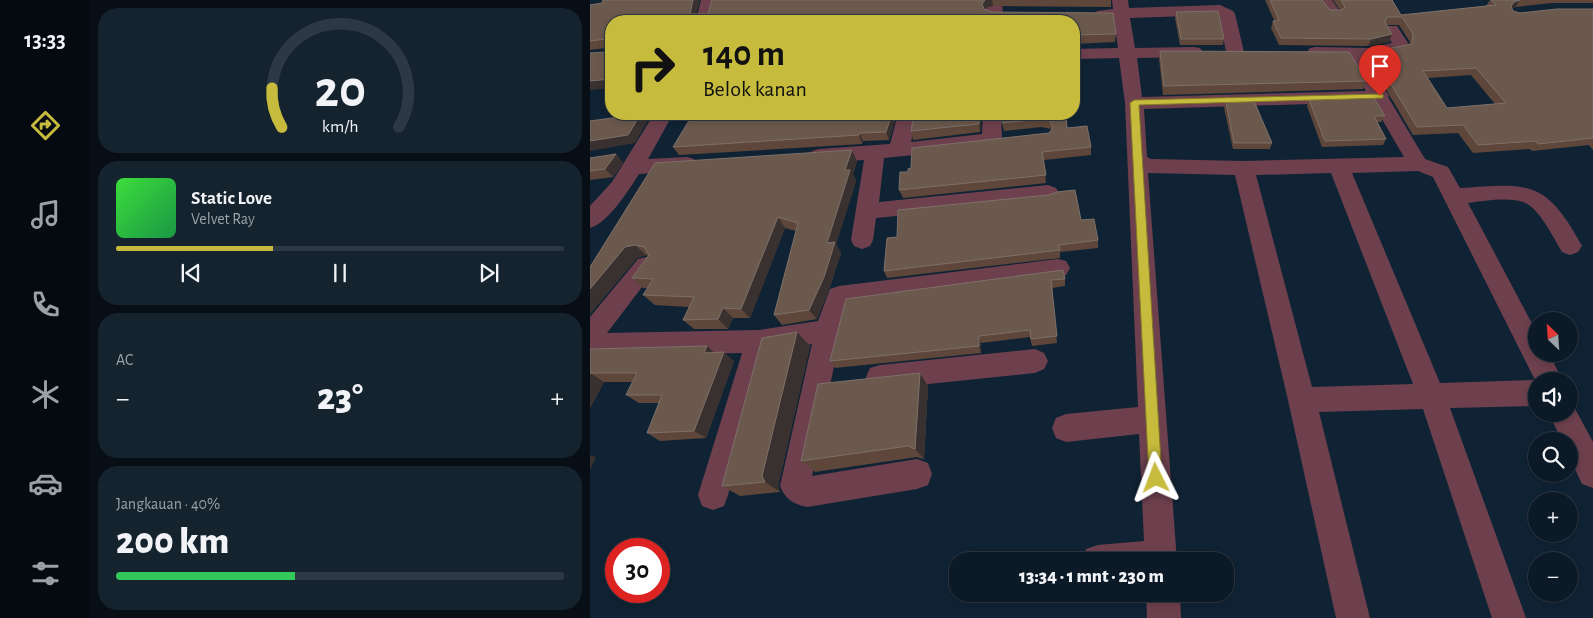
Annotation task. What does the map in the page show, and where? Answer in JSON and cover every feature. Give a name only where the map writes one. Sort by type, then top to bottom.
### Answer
[{"type":"street","points":[[705,15],[709,0]]},
{"type":"street","points":[[1091,14],[1120,7],[1220,10],[1227,14],[1235,52]]},
{"type":"street","points":[[1120,7],[1134,103],[1160,552]]},
{"type":"street","points":[[994,11],[1013,13]]},
{"type":"street","points":[[1304,52],[1368,53],[1400,47],[1400,43],[1391,29]]},
{"type":"street","points":[[1080,54],[1255,52]]},
{"type":"street","points":[[1354,53],[1418,164]]},
{"type":"street","points":[[1134,103],[1380,96]]},
{"type":"street","points":[[591,217],[620,187],[631,158],[659,120]]},
{"type":"street","points":[[899,150],[906,120]]},
{"type":"street","points":[[797,157],[899,150],[1000,140],[994,120]]},
{"type":"street","points":[[862,240],[875,152]]},
{"type":"street","points":[[631,158],[710,162]]},
{"type":"street","points":[[1136,160],[1147,166],[1244,168],[1418,164],[1434,168],[1441,172],[1544,372]]},
{"type":"street","points":[[1339,167],[1432,396],[1509,618]]},
{"type":"street","points":[[1244,168],[1302,400],[1353,618]]},
{"type":"street","points":[[865,211],[1048,193]]},
{"type":"street","points":[[1453,196],[1516,194],[1531,196],[1541,204],[1570,246]]},
{"type":"street","points":[[590,336],[646,266]]},
{"type":"street","points":[[917,474],[807,492],[795,486],[828,331],[840,296],[1058,268]]},
{"type":"street","points":[[590,345],[759,341],[828,331]]},
{"type":"street","points":[[713,495],[759,341]]},
{"type":"street","points":[[816,384],[1035,360]]},
{"type":"street","points":[[1302,400],[1528,393]]},
{"type":"street","points":[[1066,428],[1152,419]]},
{"type":"street","points":[[1567,422],[1593,473]]},
{"type":"street","points":[[1163,602],[1164,618]]},
{"type":"building","points":[[603,0],[693,0],[690,14],[708,14],[712,0],[985,0],[982,4],[984,9],[992,12],[1113,13],[1116,34],[1080,35],[1080,15],[605,15],[605,39],[590,41],[590,5],[602,3]]},
{"type":"building","points":[[1270,0],[1322,0],[1330,10],[1342,10],[1345,7],[1341,0],[1392,0],[1401,15],[1496,5],[1491,0],[1520,0],[1514,2],[1511,6],[1513,11],[1520,13],[1557,9],[1593,9],[1593,138],[1538,144],[1536,141],[1478,145],[1463,125],[1417,127],[1371,52],[1412,44],[1413,34],[1402,17],[1387,17],[1385,22],[1392,34],[1371,39],[1281,38],[1273,21],[1279,20]],"holes":[[[1476,68],[1506,103],[1447,108],[1423,71]]]},
{"type":"building","points":[[1218,11],[1224,39],[1181,39],[1176,12]]},
{"type":"building","points":[[1160,51],[1349,52],[1367,81],[1164,86]]},
{"type":"building","points":[[605,52],[605,80],[590,81],[590,53]]},
{"type":"building","points":[[1374,98],[1385,116],[1374,116],[1386,139],[1325,141],[1309,100]]},
{"type":"building","points":[[1254,101],[1272,143],[1234,143],[1226,102]]},
{"type":"building","points":[[605,119],[637,120],[628,135],[590,141],[590,121]]},
{"type":"building","points":[[689,120],[890,120],[886,132],[673,147]]},
{"type":"building","points":[[913,120],[979,120],[979,124],[911,131]]},
{"type":"building","points":[[1002,120],[1032,120],[1002,123]]},
{"type":"building","points":[[1046,120],[1066,120],[1067,128],[1087,126],[1091,147],[1042,152],[1046,175],[899,190],[900,172],[908,172],[908,169],[911,168],[912,148],[1049,133],[1053,128],[1050,121]]},
{"type":"building","points":[[852,150],[845,170],[850,170],[827,243],[835,242],[824,277],[809,310],[774,315],[798,223],[778,217],[741,309],[723,308],[718,319],[683,320],[694,297],[643,295],[653,279],[632,278],[649,255],[644,247],[635,245],[625,247],[590,289],[590,267],[655,163]]},
{"type":"building","points":[[616,154],[605,169],[590,171],[590,158]]},
{"type":"building","points":[[1075,190],[1081,220],[1094,219],[1098,240],[1059,245],[1060,250],[884,271],[887,238],[897,237],[898,210],[1048,195]]},
{"type":"building","points":[[1063,270],[1065,279],[1051,280],[1057,336],[1031,339],[1030,330],[979,336],[979,346],[830,361],[846,299]]},
{"type":"building","points":[[797,332],[762,476],[765,482],[722,486],[762,338]]},
{"type":"building","points":[[707,346],[704,353],[724,352],[694,431],[647,433],[662,395],[626,395],[637,373],[590,373],[590,349]]},
{"type":"building","points":[[920,373],[915,449],[908,446],[801,461],[818,384]]},
{"type":"route","points":[[1156,478],[1134,103],[1380,96]]}]
